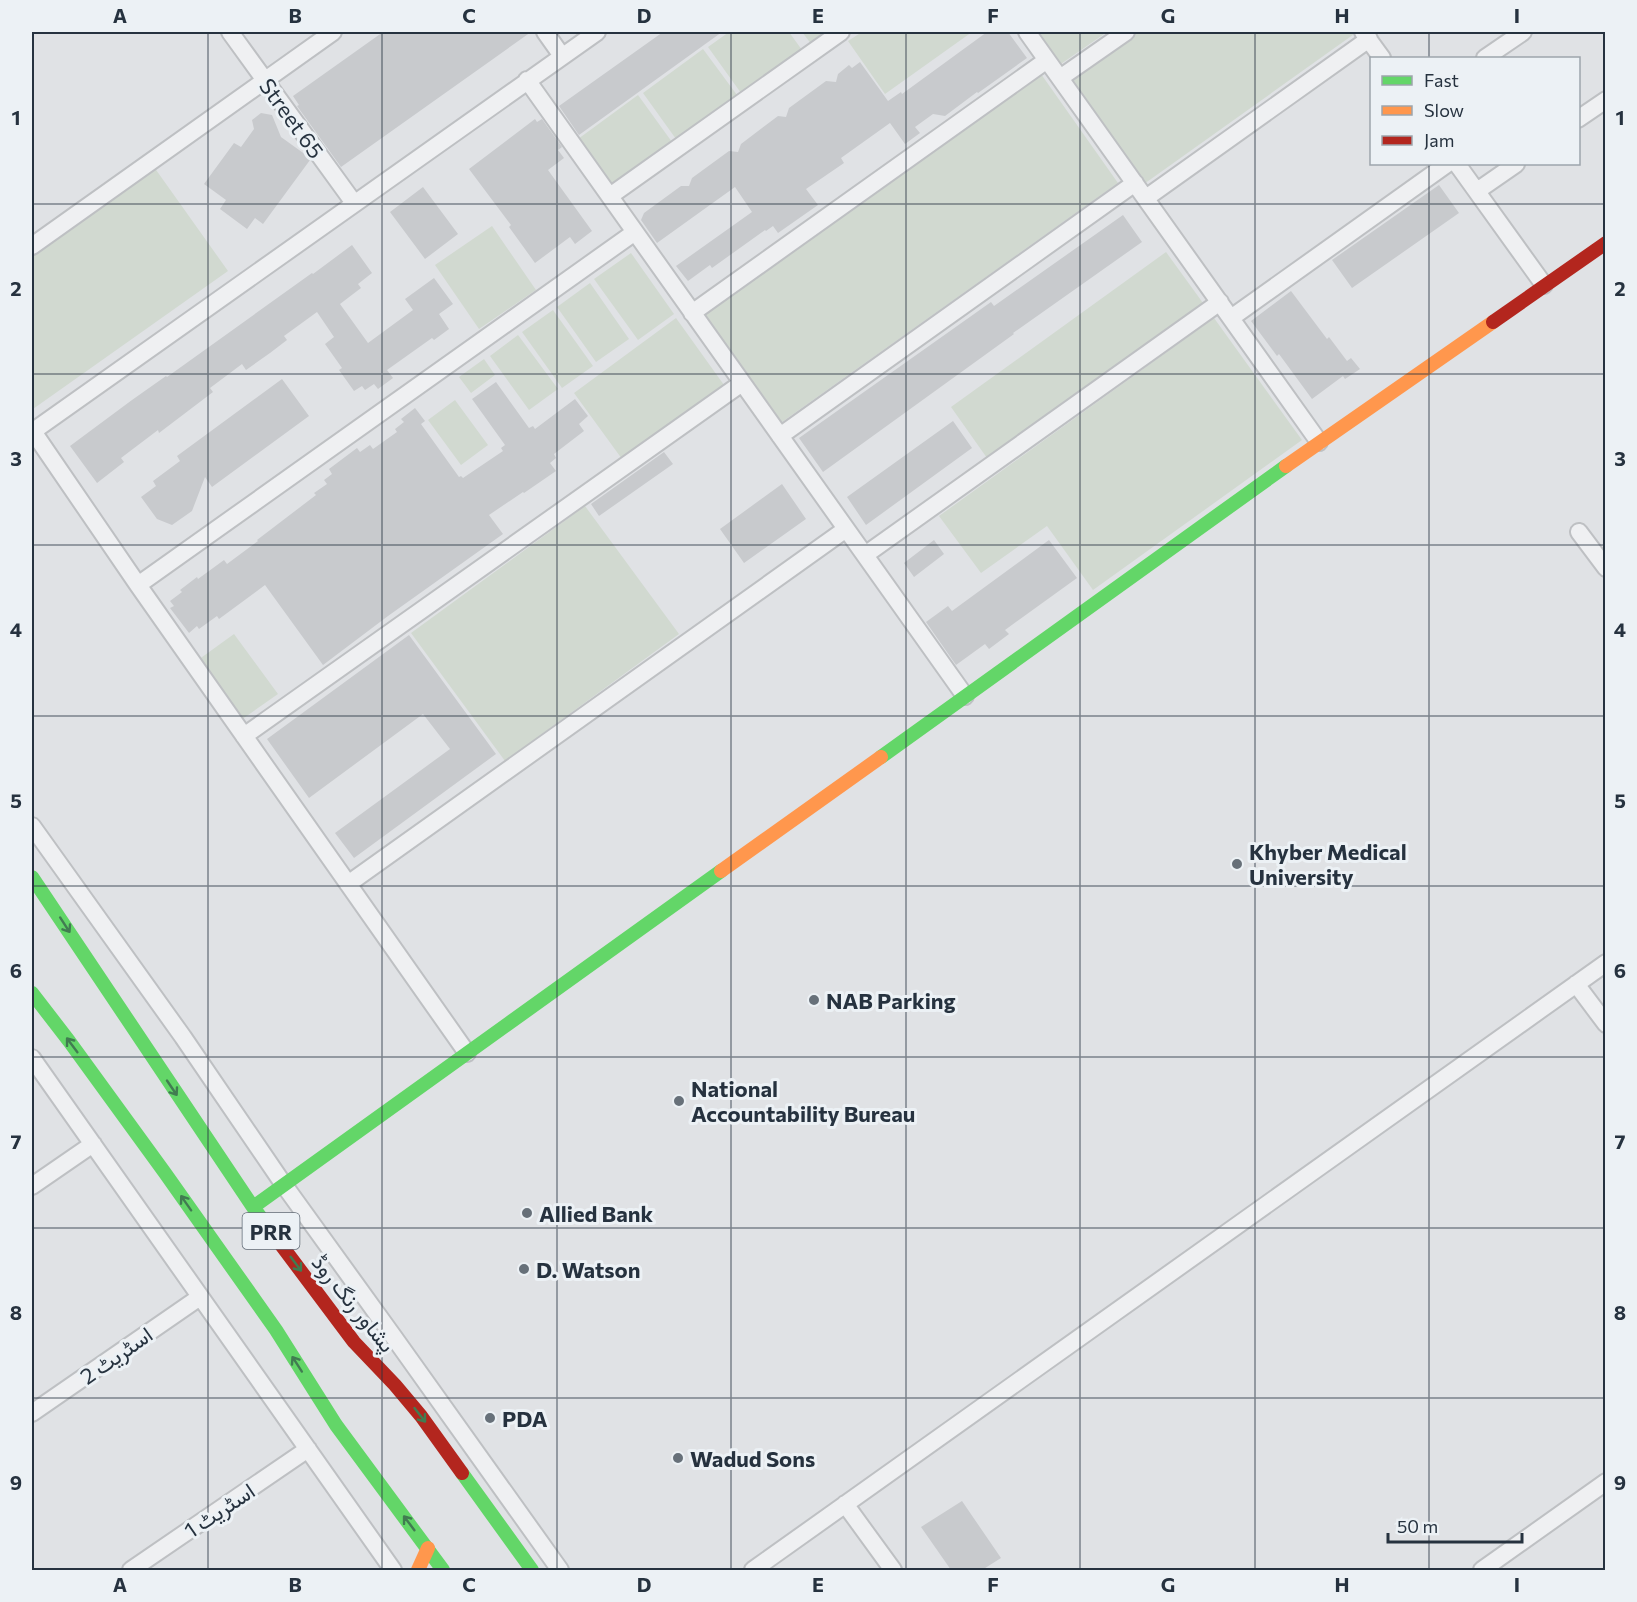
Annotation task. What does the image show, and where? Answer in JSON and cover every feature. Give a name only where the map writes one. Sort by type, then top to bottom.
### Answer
[{"type":"main road","points":[[253,1207],[1319,442],[1605,243]]},
{"type":"main road","name":"پشاور رنگ روڈ","points":[[32,877],[253,1207],[354,1342],[421,1416],[532,1570]]},
{"type":"main road","name":"PRR","points":[[32,993],[165,1173],[276,1330],[336,1425],[443,1570]]},
{"type":"main road","points":[[418,1570],[428,1548]]},
{"type":"street","name":"Street 65","points":[[230,32],[354,203]]},
{"type":"street","points":[[32,246],[333,32]]},
{"type":"street","points":[[544,32],[562,56]]},
{"type":"street","points":[[467,1053],[32,431],[597,32]]},
{"type":"street","points":[[610,196],[841,32]]},
{"type":"street","points":[[1027,32],[1319,442]]},
{"type":"street","points":[[1060,78],[1126,32]]},
{"type":"street","points":[[1486,57],[1523,32]]},
{"type":"street","points":[[1146,198],[1366,35],[1381,57]]},
{"type":"street","points":[[692,313],[1047,60]]},
{"type":"street","points":[[527,80],[965,696]]},
{"type":"street","points":[[1580,118],[1605,100]]},
{"type":"street","points":[[1231,318],[1447,165]]},
{"type":"street","points":[[1458,165],[1544,285]]},
{"type":"street","points":[[1477,191],[1515,165]]},
{"type":"street","points":[[780,436],[1135,183]]},
{"type":"street","points":[[138,585],[635,232]]},
{"type":"street","points":[[865,555],[1220,302]]},
{"type":"street","points":[[244,736],[742,383]]},
{"type":"street","points":[[348,884],[846,529]]},
{"type":"street","points":[[1579,532],[1605,568]]},
{"type":"street","points":[[32,826],[183,1037],[284,1185],[560,1570]]},
{"type":"street","points":[[753,1570],[1605,963]]},
{"type":"street","points":[[1576,984],[1605,1024]]},
{"type":"street","points":[[32,1058],[393,1570]]},
{"type":"street","points":[[32,1186],[93,1144]]},
{"type":"street","name":"اسٹریٹ 2","points":[[32,1413],[200,1297]]},
{"type":"street","name":"اسٹریٹ 1","points":[[131,1570],[308,1449]]},
{"type":"street","points":[[1482,1570],[1605,1482]]},
{"type":"street","points":[[845,1504],[893,1570]]},
{"type":"shaded area","points":[[729,32],[789,32],[802,50],[741,93],[708,47]]},
{"type":"shaded area","points":[[802,32],[830,32],[812,45]]},
{"type":"shaded area","points":[[862,32],[972,32],[885,94],[848,41]]},
{"type":"shaded area","points":[[1033,32],[1107,32],[1058,66]]},
{"type":"shaded area","points":[[1136,32],[1357,32],[1144,184],[1070,79]]},
{"type":"shaded area","points":[[703,49],[737,95],[676,139],[643,93]]},
{"type":"shaded area","points":[[1041,74],[1118,183],[782,422],[705,314]]},
{"type":"shaded area","points":[[638,95],[672,142],[611,186],[578,139]]},
{"type":"shaded area","points":[[154,167],[228,271],[33,409],[32,254]]},
{"type":"shaded area","points":[[492,226],[536,290],[479,329],[435,265]]},
{"type":"shaded area","points":[[1166,252],[1203,303],[987,458],[951,407]]},
{"type":"shaded area","points":[[631,253],[674,314],[638,340],[594,279]]},
{"type":"shaded area","points":[[590,283],[629,339],[596,362],[557,307]]},
{"type":"shaded area","points":[[553,310],[593,366],[562,388],[522,332]]},
{"type":"shaded area","points":[[676,318],[724,385],[622,459],[574,393]]},
{"type":"shaded area","points":[[1214,318],[1302,440],[1093,590],[1047,526],[981,573],[939,516]]},
{"type":"shaded area","points":[[518,335],[558,389],[529,410],[490,356]]},
{"type":"shaded area","points":[[484,359],[495,375],[471,393],[459,377]]},
{"type":"shaded area","points":[[455,400],[488,445],[461,465],[428,420]]},
{"type":"shaded area","points":[[585,506],[679,634],[505,761],[411,633]]},
{"type":"shaded area","points":[[234,634],[278,694],[241,720],[198,660]]},
{"type":"building","points":[[383,32],[531,32],[341,167],[297,106],[299,105],[293,96]]},
{"type":"building","points":[[663,32],[722,32],[579,135],[559,106]]},
{"type":"building","points":[[987,32],[1008,32],[1027,58],[945,116],[933,114],[915,127],[920,133],[905,144],[890,123],[841,158],[844,163],[806,189],[818,205],[778,233],[773,226],[765,230],[712,268],[710,265],[688,281],[676,266],[752,212],[735,187],[657,243],[641,220],[644,213],[681,186],[689,186],[692,178],[729,151],[738,152],[741,144],[778,116],[786,117],[789,108],[826,81],[836,82],[838,74],[849,65],[852,68],[860,62],[888,101],[901,92],[902,94]]},
{"type":"building","points":[[261,113],[272,115],[281,137],[310,160],[263,224],[255,218],[247,229],[220,209],[226,200],[204,184],[234,143],[241,147],[254,129],[252,120]]},
{"type":"building","points":[[535,119],[537,122],[542,119],[562,147],[558,150],[564,158],[548,170],[592,231],[575,244],[570,237],[535,263],[509,227],[511,225],[469,169]]},
{"type":"building","points":[[1439,185],[1459,213],[1352,288],[1332,260]]},
{"type":"building","points":[[423,187],[458,234],[425,259],[390,212]]},
{"type":"building","points":[[1123,215],[1142,242],[823,472],[799,438],[991,302],[994,306]]},
{"type":"building","points":[[352,245],[372,273],[358,284],[361,288],[340,304],[368,343],[413,310],[405,299],[434,278],[453,304],[439,314],[449,329],[434,340],[432,338],[387,370],[393,378],[378,389],[374,384],[365,390],[362,386],[354,391],[339,370],[342,368],[325,344],[334,337],[317,312],[284,336],[287,340],[270,353],[246,370],[242,364],[210,388],[213,392],[159,433],[158,430],[121,458],[124,462],[97,483],[70,446]]},
{"type":"building","points":[[1291,291],[1327,339],[1329,337],[1347,361],[1351,358],[1360,369],[1345,379],[1343,376],[1312,399],[1251,321]]},
{"type":"building","points":[[282,379],[309,416],[212,487],[205,477],[192,511],[172,525],[157,519],[141,497],[156,486],[153,481],[180,461],[177,456]]},
{"type":"building","points":[[496,382],[529,428],[533,426],[535,429],[575,399],[588,416],[579,424],[584,431],[554,454],[556,458],[550,463],[556,471],[489,515],[503,534],[323,665],[265,585],[219,619],[217,616],[199,629],[197,626],[189,633],[170,608],[174,606],[170,601],[182,592],[180,590],[224,560],[227,564],[258,541],[327,484],[324,480],[332,474],[329,469],[357,448],[360,452],[370,445],[373,449],[397,432],[395,429],[404,422],[401,419],[415,408],[425,421],[421,424],[459,477],[463,478],[503,451],[501,448],[505,445],[472,399]]},
{"type":"building","points":[[953,421],[972,448],[866,525],[847,497]]},
{"type":"building","points":[[664,452],[673,464],[599,516],[591,504]]},
{"type":"building","points":[[782,484],[806,519],[744,563],[720,529]]},
{"type":"building","points":[[934,540],[944,554],[914,577],[904,563]]},
{"type":"building","points":[[1049,540],[1077,578],[1005,630],[1009,634],[989,649],[985,644],[956,665],[926,622],[948,606],[952,611]]},
{"type":"building","points":[[409,635],[496,754],[354,858],[335,833],[450,749],[423,714],[309,798],[267,739]]},
{"type":"building","points":[[962,1501],[1001,1558],[982,1570],[951,1570],[921,1527]]},
{"type":"traffic: fast","points":[[881,757],[1286,466]]},
{"type":"traffic: fast","points":[[253,1207],[721,871]]},
{"type":"traffic: fast","points":[[32,877],[273,1234]]},
{"type":"traffic: fast","points":[[32,993],[165,1173],[276,1330],[336,1425],[443,1570]]},
{"type":"traffic: fast","points":[[462,1473],[532,1570]]},
{"type":"traffic: slow","points":[[1286,466],[1493,322]]},
{"type":"traffic: slow","points":[[721,871],[881,757]]},
{"type":"traffic: slow","points":[[418,1570],[428,1548]]},
{"type":"traffic: jam","points":[[1493,322],[1606,243]]},
{"type":"traffic: jam","points":[[273,1234],[354,1342],[421,1416],[462,1473]]},
{"type":"place","name":"Khyber Medical University","points":[[1237,864]]},
{"type":"place","name":"NAB Parking","points":[[814,1000]]},
{"type":"place","name":"National Accountability Bureau","points":[[679,1101]]},
{"type":"place","name":"Allied Bank","points":[[527,1213]]},
{"type":"place","name":"D. Watson","points":[[524,1269]]},
{"type":"place","name":"PDA","points":[[490,1418]]},
{"type":"place","name":"Wadud Sons","points":[[678,1458]]}]
